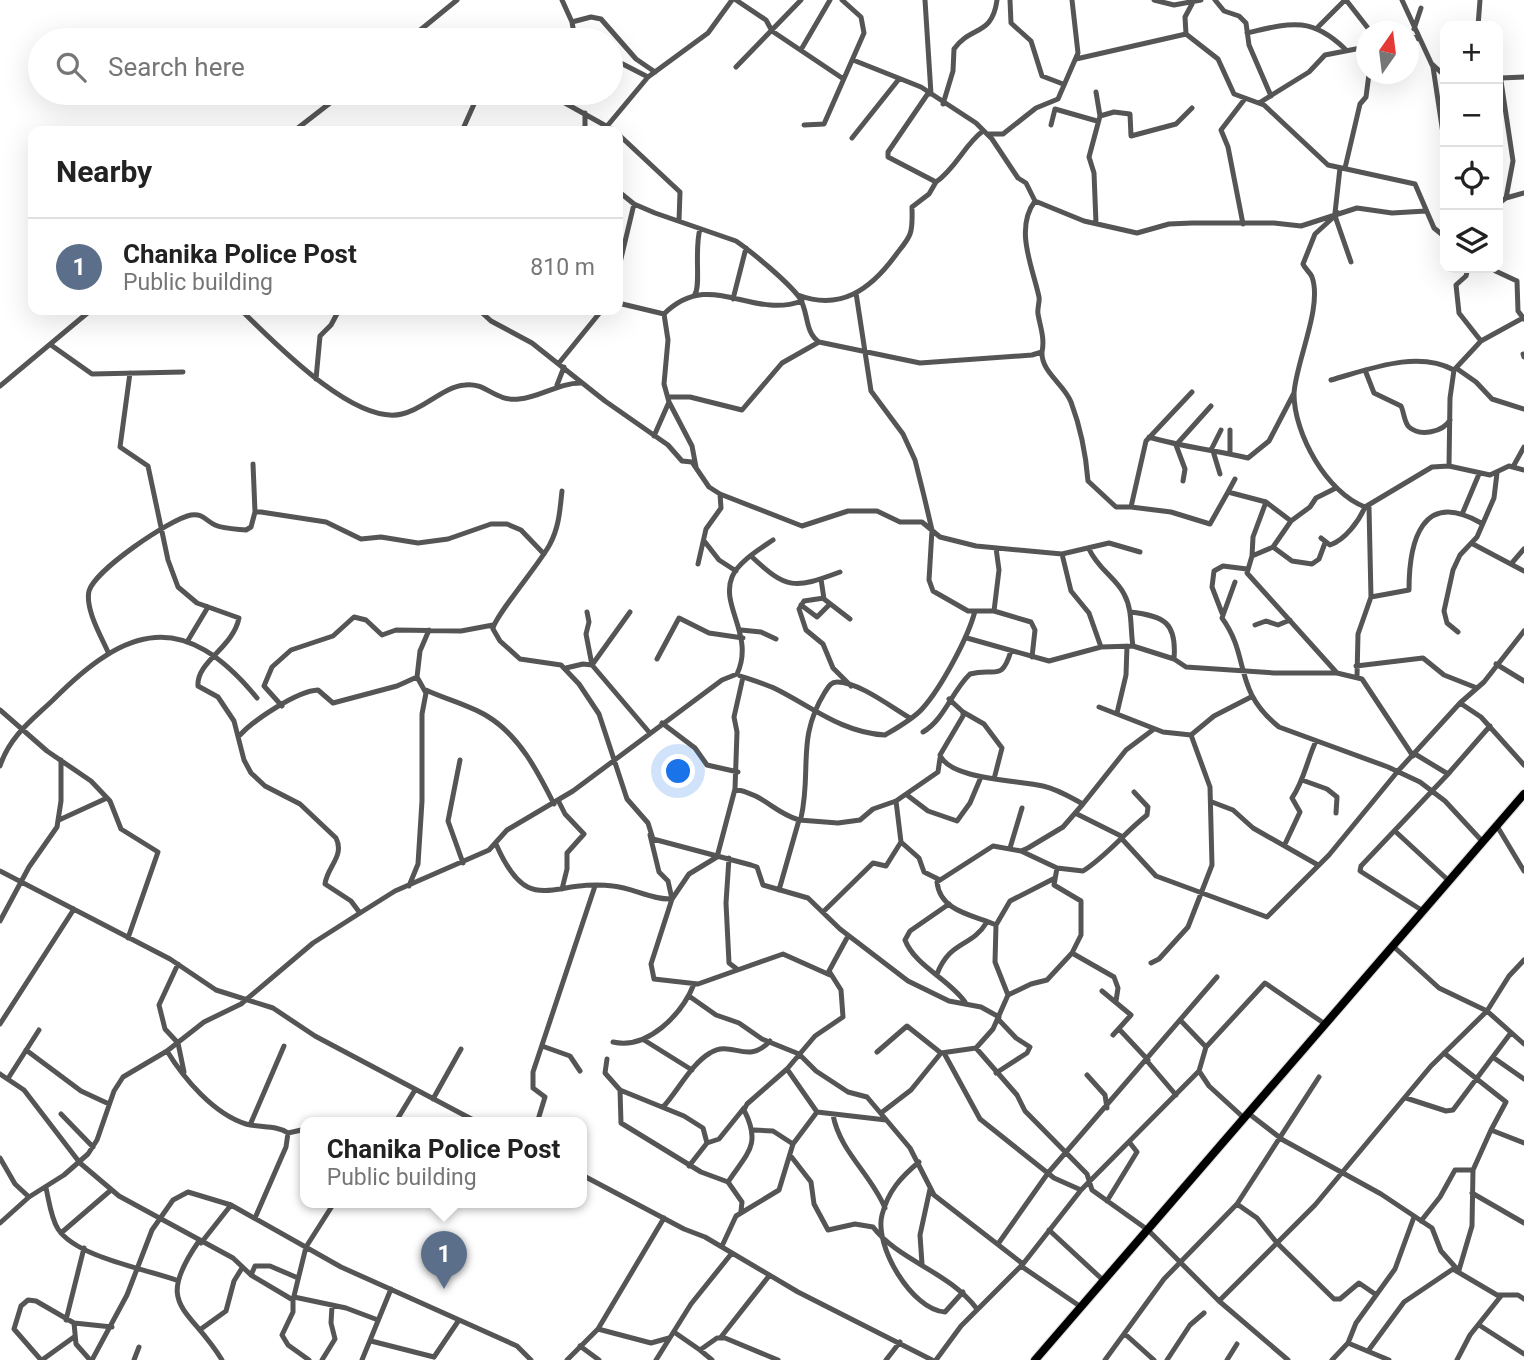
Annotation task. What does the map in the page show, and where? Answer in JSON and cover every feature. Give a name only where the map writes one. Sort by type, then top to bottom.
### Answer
[{"type":"main road","points":[[1035,1360],[1524,794]]},
{"type":"street","points":[[423,28],[457,0]]},
{"type":"street","points":[[562,0],[573,28]]},
{"type":"street","points":[[570,105],[608,125],[648,77],[708,33],[734,0],[765,20],[772,31],[802,48],[842,78]]},
{"type":"street","points":[[736,67],[801,0]]},
{"type":"street","points":[[802,48],[830,0]]},
{"type":"street","points":[[804,125],[823,125],[865,28],[861,18],[842,0]]},
{"type":"street","points":[[925,0],[930,93],[887,155],[936,182]]},
{"type":"street","points":[[943,104],[954,69],[954,49],[966,35],[979,33],[993,20],[997,0]]},
{"type":"street","points":[[1010,0],[1011,23],[1031,41],[1042,76],[1063,84]]},
{"type":"street","points":[[1052,125],[1063,84],[1076,59],[1077,31],[1072,0]]},
{"type":"street","points":[[1154,0],[1174,5],[1193,4],[1201,0]]},
{"type":"street","points":[[1215,0],[1224,11],[1241,17],[1255,63],[1271,96]]},
{"type":"street","points":[[1318,27],[1346,0],[1362,21]]},
{"type":"street","points":[[1402,0],[1411,21]]},
{"type":"street","points":[[1478,21],[1480,0]]},
{"type":"street","points":[[1193,4],[1186,13],[1186,34],[1218,60],[1230,88],[1244,100],[1259,103],[1325,163],[1413,183],[1434,228],[1440,233]]},
{"type":"street","points":[[1174,5],[1186,13]]},
{"type":"street","points":[[1417,21],[1421,8]]},
{"type":"street","points":[[572,22],[591,17],[601,19],[608,28]]},
{"type":"street","points":[[1172,35],[1184,23]]},
{"type":"street","points":[[1247,33],[1275,25],[1318,27],[1345,49]]},
{"type":"street","points":[[1076,59],[1145,45],[1172,35],[1186,34]]},
{"type":"street","points":[[1419,39],[1431,62],[1440,71]]},
{"type":"street","points":[[623,46],[655,72]]},
{"type":"street","points":[[1259,103],[1307,73],[1322,57],[1356,48]]},
{"type":"street","points":[[853,60],[930,93],[985,132],[1018,178],[1026,183],[1035,201],[1096,223],[1137,233],[1170,224],[1301,226],[1357,208],[1392,213],[1426,211]]},
{"type":"street","points":[[1431,62],[1440,115]]},
{"type":"street","points":[[623,64],[648,77]]},
{"type":"street","points":[[1503,79],[1524,77]]},
{"type":"street","points":[[852,138],[899,79]]},
{"type":"street","points":[[1351,262],[1337,213],[1343,168],[1368,84]]},
{"type":"street","points":[[1502,84],[1513,161],[1506,198]]},
{"type":"street","points":[[1096,92],[1098,118],[1089,156],[1094,173],[1096,223]]},
{"type":"street","points":[[798,295],[811,300],[836,301],[856,293],[886,268],[908,238],[912,207],[929,194],[936,182],[963,157],[975,137],[985,132],[1003,134],[1038,107],[1058,99]]},
{"type":"street","points":[[1243,224],[1228,147],[1221,130],[1244,100]]},
{"type":"street","points":[[300,126],[328,105]]},
{"type":"street","points":[[464,126],[474,105]]},
{"type":"street","points":[[1055,109],[1098,118],[1114,112],[1129,113],[1132,120],[1130,136],[1176,124],[1192,108]]},
{"type":"street","points":[[584,126],[585,113]]},
{"type":"street","points":[[623,139],[680,192],[679,221]]},
{"type":"street","points":[[1503,200],[1524,193]]},
{"type":"street","points":[[623,195],[634,204],[736,241],[746,248],[798,295],[809,332],[819,342],[920,363],[1042,352]]},
{"type":"street","points":[[1035,201],[1029,209],[1026,226],[1034,285],[1040,298],[1038,311],[1042,325],[1043,365],[1071,402],[1089,468],[1088,481],[1116,507],[1171,512],[1210,524],[1235,479]]},
{"type":"street","points":[[623,250],[634,204]]},
{"type":"street","points":[[1149,438],[1176,446],[1230,452],[1248,458],[1265,446],[1276,432],[1294,393],[1313,301],[1312,277],[1303,264],[1315,234],[1337,213]]},
{"type":"street","points":[[623,304],[664,314],[694,294],[699,286],[695,248],[700,229]]},
{"type":"street","points":[[733,299],[746,248]]},
{"type":"street","points":[[1467,273],[1456,285],[1457,306],[1481,341]]},
{"type":"street","points":[[1449,466],[1455,369],[1467,352],[1481,341],[1523,319],[1518,310],[1518,282],[1499,273]]},
{"type":"street","points":[[856,293],[871,391],[903,434],[915,460],[932,530],[929,580],[933,591],[968,611],[994,611],[1020,617],[1034,626],[1032,657]]},
{"type":"street","points":[[694,294],[716,294],[733,299],[786,305],[802,302]]},
{"type":"street","points":[[664,314],[668,340],[664,384],[692,446],[696,467]]},
{"type":"street","points":[[0,386],[85,315]]},
{"type":"street","points":[[247,315],[316,379],[348,399],[387,416],[413,411],[464,385],[481,386],[506,400],[530,397],[557,386],[581,383]]},
{"type":"street","points":[[316,379],[321,333],[331,325],[336,315]]},
{"type":"street","points":[[486,315],[561,365],[581,383],[668,445],[682,461],[692,462],[709,487],[720,494],[802,526],[848,510],[868,510],[900,522],[922,522],[940,537],[996,548],[1062,554],[1109,543],[1140,552]]},
{"type":"street","points":[[557,386],[561,365],[597,315]]},
{"type":"street","points":[[669,399],[691,397],[742,410],[782,363],[819,342]]},
{"type":"street","points":[[51,345],[88,373],[183,372]]},
{"type":"street","points":[[1331,380],[1365,370],[1431,360],[1455,369],[1476,382],[1492,399],[1524,409]]},
{"type":"street","points":[[1365,370],[1374,393],[1401,406],[1406,421],[1413,430],[1425,433],[1443,428],[1450,420]]},
{"type":"street","points":[[130,373],[120,444],[122,449],[146,463],[168,560],[178,587],[191,599],[239,618],[231,640],[201,673],[198,686],[218,697],[240,735],[244,760],[251,773],[265,786],[300,804],[336,838],[339,844],[338,857],[325,884],[351,901],[360,913]]},
{"type":"street","points":[[1131,507],[1149,438],[1192,391]]},
{"type":"street","points":[[1294,393],[1312,458],[1336,488],[1367,507]]},
{"type":"street","points":[[654,436],[669,399]]},
{"type":"street","points":[[1176,446],[1211,406]]},
{"type":"street","points":[[1220,474],[1212,450],[1221,430]]},
{"type":"street","points":[[1230,430],[1230,452]]},
{"type":"street","points":[[1176,446],[1185,469],[1183,481]]},
{"type":"street","points":[[1273,547],[1292,561],[1312,564],[1319,559],[1323,541],[1335,544],[1356,523],[1367,507],[1418,473],[1432,467],[1449,466],[1479,474],[1497,473],[1514,465],[1524,447]]},
{"type":"street","points":[[108,652],[90,605],[92,585],[114,561],[162,529],[192,515],[201,515],[218,527],[246,530],[251,527],[255,512],[253,464]]},
{"type":"street","points":[[1514,465],[1524,470]]},
{"type":"street","points":[[1458,632],[1447,623],[1445,606],[1456,562],[1474,544],[1494,498],[1497,473]]},
{"type":"street","points":[[1463,512],[1479,474]]},
{"type":"street","points":[[1252,556],[1273,547],[1291,521],[1310,507],[1316,498],[1336,488]]},
{"type":"street","points":[[282,706],[264,685],[272,667],[300,645],[333,636],[354,617],[366,620],[382,635],[396,630],[461,631],[493,625],[544,554],[560,521],[562,491]]},
{"type":"street","points":[[1228,492],[1266,502],[1291,521]]},
{"type":"street","points":[[698,564],[706,529],[721,508],[720,494]]},
{"type":"street","points":[[1266,502],[1252,543],[1248,575],[1337,673]]},
{"type":"street","points":[[1357,677],[1358,634],[1371,597],[1367,507]]},
{"type":"street","points":[[1371,597],[1409,590],[1409,560],[1422,525],[1444,510],[1463,512],[1481,523]]},
{"type":"street","points":[[255,512],[316,519],[361,539],[381,537],[418,543],[448,539],[491,524],[507,524],[521,530],[544,554]]},
{"type":"street","points":[[689,1166],[707,1143],[719,1139],[744,1108],[786,1069],[815,1036],[843,1017],[841,990],[830,975],[783,954],[694,985],[660,982],[652,976],[651,964],[671,899],[690,874],[718,857],[738,772],[734,717],[743,638],[730,598],[732,577],[751,556],[773,540]]},
{"type":"street","points":[[705,542],[719,560],[736,572]]},
{"type":"street","points":[[1474,544],[1524,571]]},
{"type":"street","points":[[994,611],[999,570],[996,548]]},
{"type":"street","points":[[1089,549],[1097,566],[1124,593],[1130,611],[1130,646],[1117,713]]},
{"type":"street","points":[[1511,564],[1524,549]]},
{"type":"street","points":[[1062,554],[1071,590],[1090,613],[1101,647]]},
{"type":"street","points":[[751,556],[773,576],[789,584],[821,579],[840,572]]},
{"type":"street","points":[[1247,569],[1223,566],[1214,571],[1212,587],[1222,618],[1237,641],[1240,671],[1251,697],[1279,727],[1398,771],[1433,790],[1482,841]]},
{"type":"street","points":[[821,579],[824,598],[829,605],[850,619]]},
{"type":"street","points":[[1222,613],[1235,582]]},
{"type":"street","points":[[824,598],[808,599],[801,605],[800,612],[806,630],[823,644],[834,668],[851,687]]},
{"type":"street","points":[[801,605],[817,617],[829,605]]},
{"type":"street","points":[[187,642],[208,607]]},
{"type":"street","points":[[0,1223],[29,1197],[80,1163],[93,1147],[119,1082],[167,1051],[204,1022],[248,999],[313,943],[360,913],[496,844],[507,830],[556,802],[722,680],[740,676],[778,690],[813,712],[885,735],[910,718],[929,700],[967,638],[975,611]]},
{"type":"street","points":[[1130,611],[1158,616],[1165,622],[1174,636],[1174,659]]},
{"type":"street","points":[[587,612],[589,622],[586,634],[592,665],[649,732]]},
{"type":"street","points":[[592,665],[630,612]]},
{"type":"street","points":[[657,659],[679,618],[709,633],[743,638]]},
{"type":"street","points":[[1255,625],[1266,621],[1278,625],[1290,620]]},
{"type":"street","points":[[493,625],[500,641],[520,659],[529,662],[551,662],[566,668],[595,706],[627,799],[648,823],[659,872],[668,881],[671,899]]},
{"type":"street","points":[[429,630],[421,651],[417,677],[426,690],[483,714],[502,729],[537,771],[565,814],[584,834],[567,853],[568,869],[562,888]]},
{"type":"street","points":[[741,630],[761,632],[776,639]]},
{"type":"street","points":[[1077,814],[1123,838],[1156,876],[1200,891],[1258,917],[1267,918],[1318,865],[1460,703],[1477,688],[1524,631]]},
{"type":"street","points":[[0,766],[20,728],[108,652],[151,636],[187,642],[215,656],[257,698]]},
{"type":"street","points":[[967,638],[1049,661],[1101,647],[1130,646],[1174,659],[1186,667],[1337,673],[1357,677],[1362,679],[1414,755],[1445,773],[1450,772]]},
{"type":"street","points":[[923,732],[937,719],[949,699],[970,674],[1004,670],[1011,651]]},
{"type":"street","points":[[1356,666],[1423,658],[1444,675],[1477,688]]},
{"type":"street","points":[[1496,664],[1524,681]]},
{"type":"street","points":[[566,668],[592,665]]},
{"type":"street","points":[[240,735],[282,706],[314,690],[333,703],[397,686],[417,677]]},
{"type":"street","points":[[779,890],[807,793],[806,734],[813,712],[830,684],[836,682],[872,695],[910,718]]},
{"type":"street","points":[[409,886],[419,854],[422,714],[426,690]]},
{"type":"street","points":[[1191,736],[1214,716],[1251,697]]},
{"type":"street","points":[[949,699],[963,712],[984,723],[1002,748],[994,779]]},
{"type":"street","points":[[1460,703],[1490,726],[1524,765]]},
{"type":"street","points":[[1099,707],[1154,729],[1191,736]]},
{"type":"street","points":[[0,710],[61,760],[85,775],[107,798],[121,830],[158,855],[128,938]]},
{"type":"street","points":[[735,789],[759,795],[787,816],[854,822],[873,809],[896,801],[938,772],[940,758],[963,712]]},
{"type":"street","points":[[662,723],[695,748],[707,765],[738,772]]},
{"type":"street","points":[[1423,911],[1360,871],[1361,866],[1396,832],[1490,726]]},
{"type":"street","points":[[1021,851],[1063,827],[1077,814],[1126,750],[1154,729]]},
{"type":"street","points":[[1151,963],[1188,927],[1212,865],[1210,787],[1191,736]]},
{"type":"street","points":[[1285,844],[1300,812],[1293,798],[1316,741]]},
{"type":"street","points":[[940,758],[981,777],[1044,786],[1083,804]]},
{"type":"street","points":[[0,921],[59,820],[61,760]]},
{"type":"street","points":[[460,760],[448,821],[463,863]]},
{"type":"street","points":[[906,795],[928,811],[957,821],[970,803],[981,777]]},
{"type":"street","points":[[1302,780],[1327,789],[1337,797],[1336,813]]},
{"type":"street","points":[[996,925],[970,917],[949,904],[937,886],[940,880],[993,845],[1021,851],[1058,868],[1083,871],[1149,812],[1134,792]]},
{"type":"street","points":[[59,820],[107,798]]},
{"type":"street","points":[[822,912],[873,863],[886,866],[901,842],[896,801]]},
{"type":"street","points":[[1212,802],[1233,810],[1253,828],[1318,865]]},
{"type":"street","points":[[1010,848],[1022,808]]},
{"type":"street","points":[[1496,825],[1524,871]]},
{"type":"street","points":[[1396,832],[1449,881]]},
{"type":"street","points":[[650,835],[661,842],[757,867],[763,885],[808,898],[848,936],[908,981],[949,1001],[965,1002]]},
{"type":"street","points":[[901,842],[919,858],[924,872],[940,880]]},
{"type":"street","points":[[496,844],[510,874],[519,884],[529,889],[613,886],[671,899]]},
{"type":"street","points":[[729,858],[726,904],[729,963],[737,969]]},
{"type":"street","points":[[1008,995],[1047,980],[1072,953],[1081,935],[1081,901],[1056,887],[1058,868]]},
{"type":"street","points":[[0,871],[178,964],[216,990],[274,1009],[315,1036],[340,1046],[468,1117]]},
{"type":"street","points":[[976,1048],[999,1018],[1008,995],[995,962],[996,925],[1010,901],[1055,878]]},
{"type":"street","points":[[539,1117],[545,1097],[531,1081],[595,886]]},
{"type":"street","points":[[949,904],[905,937],[908,947],[965,1002],[999,1018],[1016,1038],[1030,1047],[1027,1053],[996,1073]]},
{"type":"street","points":[[0,1024],[74,909]]},
{"type":"street","points":[[937,974],[948,952],[977,936],[987,922]]},
{"type":"street","points":[[830,975],[830,966],[848,936]]},
{"type":"street","points":[[1393,946],[1439,988],[1487,1011],[1524,1044]]},
{"type":"street","points":[[1072,953],[1114,977],[1118,988],[1116,1001]]},
{"type":"street","points":[[1219,1301],[1344,1172],[1444,1053],[1487,1011],[1509,976],[1524,960]]},
{"type":"street","points":[[178,964],[159,1005],[165,1029],[178,1043],[185,1076]]},
{"type":"street","points":[[998,1244],[1048,1173],[1182,1022],[1217,977]]},
{"type":"street","points":[[587,1178],[722,1246],[769,1276],[934,1360],[977,1309],[1022,1265],[1088,1182],[1130,1143],[1199,1071],[1206,1047],[1265,983],[1325,1024]]},
{"type":"street","points":[[613,1042],[625,1045],[644,1040],[665,1024],[689,996],[694,985]]},
{"type":"street","points":[[1102,991],[1131,1015],[1113,1035]]},
{"type":"street","points":[[689,996],[716,1015],[739,1023],[799,1054],[816,1071],[848,1092],[867,1097],[919,1162],[930,1189],[949,1208],[1081,1307]]},
{"type":"street","points":[[0,1009],[6,1014]]},
{"type":"street","points":[[1182,1022],[1206,1047]]},
{"type":"street","points":[[877,1052],[907,1026],[942,1053],[980,1119],[1048,1173],[1081,1190]]},
{"type":"street","points":[[1119,1029],[1176,1095]]},
{"type":"street","points":[[9,1077],[39,1030]]},
{"type":"street","points":[[1406,1098],[1450,1111],[1494,1058],[1510,1034]]},
{"type":"street","points":[[644,1040],[692,1070]]},
{"type":"street","points":[[663,1107],[692,1070],[711,1052],[728,1048],[748,1054],[763,1049],[770,1041]]},
{"type":"street","points":[[250,1125],[284,1046]]},
{"type":"street","points":[[542,1046],[570,1056],[580,1070]]},
{"type":"street","points":[[881,1113],[911,1090],[942,1053],[976,1048]]},
{"type":"street","points":[[976,1048],[1017,1095],[1026,1111],[1087,1174],[1092,1191],[1148,1230],[1219,1301],[1288,1360]]},
{"type":"street","points":[[433,1099],[461,1049]]},
{"type":"street","points":[[26,1050],[81,1091],[109,1104]]},
{"type":"street","points":[[167,1051],[185,1076],[226,1113],[250,1125],[288,1133],[300,1130]]},
{"type":"street","points":[[1444,1053],[1506,1102],[1473,1170],[1472,1226],[1458,1270]]},
{"type":"street","points":[[1494,1058],[1524,1079]]},
{"type":"street","points":[[607,1059],[605,1073],[620,1090],[663,1107],[703,1128],[707,1143]]},
{"type":"street","points":[[786,1069],[817,1112],[888,1120]]},
{"type":"street","points":[[1199,1071],[1209,1086],[1279,1138],[1344,1172],[1434,1230],[1441,1251],[1458,1270],[1501,1296],[1518,1295],[1524,1298]]},
{"type":"street","points":[[0,1074],[9,1077],[24,1090],[80,1163],[111,1190],[158,1219],[233,1258],[251,1275],[294,1298],[378,1320]]},
{"type":"street","points":[[1087,1074],[1105,1095],[1107,1108]]},
{"type":"street","points":[[1105,1360],[1164,1279],[1237,1204],[1320,1077]]},
{"type":"street","points":[[399,1117],[415,1090]]},
{"type":"street","points":[[620,1090],[621,1123],[689,1166],[728,1182],[742,1202],[741,1211]]},
{"type":"street","points":[[728,1182],[744,1163],[753,1141],[754,1129],[744,1108]]},
{"type":"street","points":[[722,1246],[741,1211],[779,1190],[793,1144],[817,1112]]},
{"type":"street","points":[[61,1114],[93,1147]]},
{"type":"street","points":[[833,1115],[842,1144],[880,1195],[885,1208]]},
{"type":"street","points":[[754,1129],[773,1131],[793,1144]]},
{"type":"street","points":[[1491,1130],[1521,1142],[1524,1135]]},
{"type":"street","points":[[255,1218],[286,1147],[288,1133]]},
{"type":"street","points":[[1107,1201],[1137,1152],[1130,1143]]},
{"type":"street","points":[[790,1155],[811,1182],[814,1204],[828,1230],[865,1224],[873,1227],[882,1239],[890,1261],[928,1308],[945,1312],[963,1292]]},
{"type":"street","points":[[0,1158],[15,1184],[29,1197]]},
{"type":"street","points":[[882,1239],[881,1217],[894,1186],[919,1162]]},
{"type":"street","points":[[1421,1221],[1440,1197],[1455,1170],[1473,1170]]},
{"type":"street","points":[[46,1188],[54,1222],[61,1233],[84,1248],[137,1269],[177,1280]]},
{"type":"street","points":[[922,1264],[920,1235],[930,1189]]},
{"type":"street","points":[[61,1233],[111,1190]]},
{"type":"street","points":[[74,1323],[74,1337],[79,1349],[91,1360],[112,1327],[137,1269],[146,1240],[158,1219],[166,1214],[177,1197],[188,1192],[231,1205],[341,1267],[517,1346],[531,1360]]},
{"type":"street","points":[[1472,1193],[1524,1223]]},
{"type":"street","points":[[1237,1204],[1257,1218],[1276,1243],[1334,1299],[1340,1299],[1359,1283],[1375,1294]]},
{"type":"street","points":[[222,1360],[201,1329],[181,1309],[177,1280],[200,1242],[231,1205]]},
{"type":"street","points":[[309,1360],[288,1345],[282,1335],[293,1312],[306,1247],[331,1208]]},
{"type":"street","points":[[1332,1360],[1348,1343],[1375,1294],[1395,1269],[1414,1217]]},
{"type":"street","points":[[567,1360],[598,1329],[664,1218]]},
{"type":"street","points":[[1049,1230],[1104,1281]]},
{"type":"street","points":[[882,1239],[963,1292],[977,1309]]},
{"type":"street","points":[[66,1320],[84,1248]]},
{"type":"street","points":[[656,1360],[689,1307],[732,1253]]},
{"type":"street","points":[[251,1275],[255,1266],[263,1264],[298,1278]]},
{"type":"street","points":[[201,1329],[226,1311],[234,1281],[242,1268]]},
{"type":"street","points":[[1368,1351],[1404,1302],[1449,1270],[1458,1270]]},
{"type":"street","points":[[700,1350],[721,1338],[769,1276]]},
{"type":"street","points":[[362,1360],[391,1289]]},
{"type":"street","points":[[1457,1360],[1501,1296]]},
{"type":"street","points":[[74,1337],[42,1360],[15,1332],[21,1306],[28,1300],[36,1301],[74,1323],[112,1327]]},
{"type":"street","points":[[322,1360],[335,1339],[331,1323],[332,1306]]},
{"type":"street","points":[[1167,1360],[1190,1325],[1204,1313]]},
{"type":"street","points":[[371,1341],[433,1359],[459,1320]]},
{"type":"street","points":[[1479,1325],[1524,1354]]},
{"type":"street","points":[[598,1329],[651,1343],[673,1334]]},
{"type":"street","points":[[673,1334],[712,1360]]},
{"type":"street","points":[[1125,1334],[1154,1360]]},
{"type":"street","points":[[721,1338],[778,1360]]},
{"type":"street","points":[[886,1360],[900,1342]]},
{"type":"street","points":[[1348,1343],[1389,1360]]},
{"type":"street","points":[[1227,1360],[1237,1344]]},
{"type":"street","points":[[580,1346],[599,1360]]},
{"type":"street","points":[[134,1360],[139,1347]]},
{"type":"street","points":[[661,1352],[668,1360]]},
{"type":"place","name":"Chanika Police Post","points":[[444,1289]]}]
